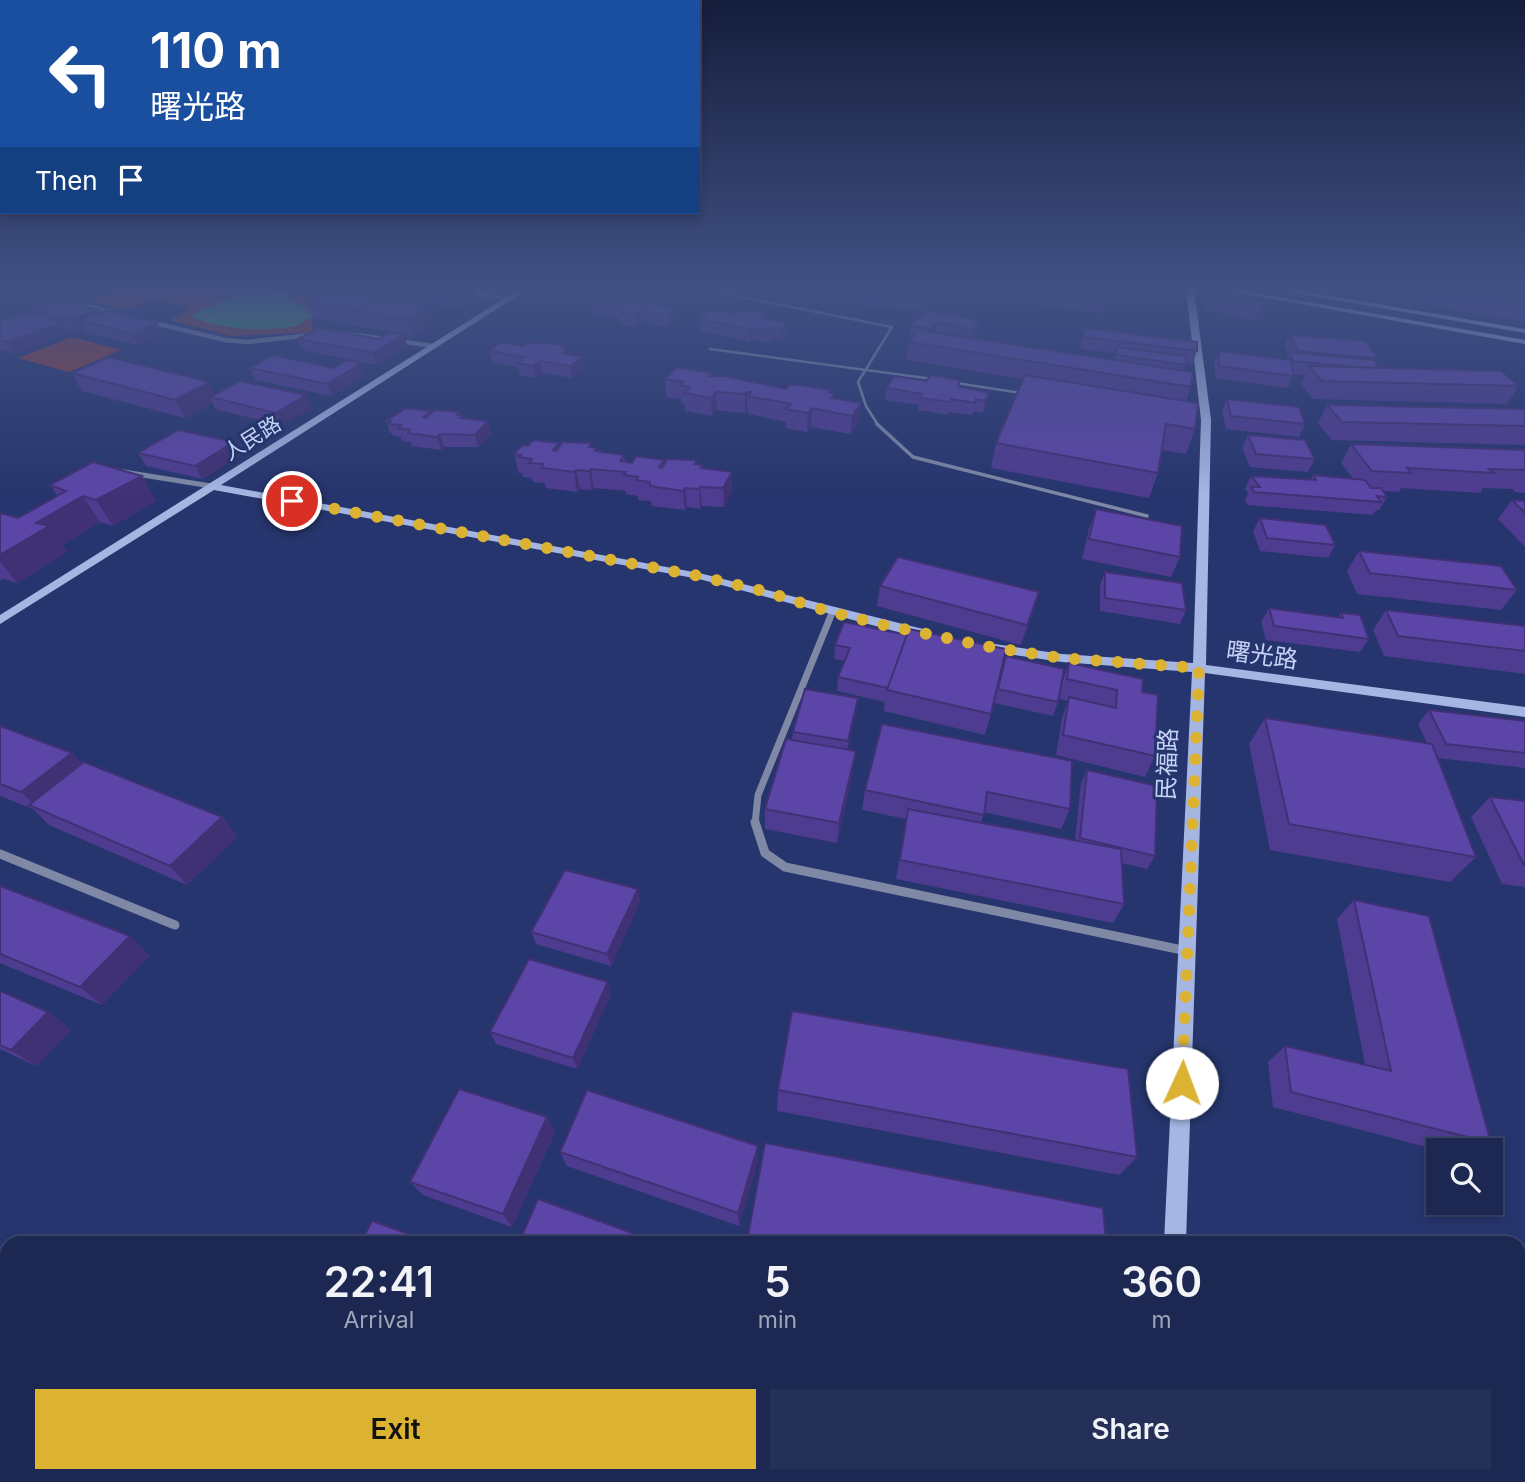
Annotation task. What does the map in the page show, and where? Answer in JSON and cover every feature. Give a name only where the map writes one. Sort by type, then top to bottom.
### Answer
[{"type":"street","name":"人民路","points":[[0,620],[414,358]]},
{"type":"street","name":"民福路","points":[[1175,1236],[1199,668],[1206,419],[1199,358]]},
{"type":"street","points":[[108,475],[126,471],[699,576],[767,592],[832,613],[946,638]]},
{"type":"street","points":[[832,613],[758,795],[754,819],[765,853],[785,867],[1188,951]]},
{"type":"street","name":"曙光路","points":[[971,643],[1062,658],[1199,668],[1525,712]]},
{"type":"street","points":[[0,854],[175,925]]},
{"type":"lane","points":[[782,358],[936,380]]},
{"type":"lane","points":[[874,358],[858,382],[864,405],[886,438],[913,457],[1147,516]]},
{"type":"lane","points":[[949,382],[1030,394]]},
{"type":"shaded area","points":[[19,358],[102,358],[69,372]]},
{"type":"building","points":[[105,358],[113,358],[210,382],[175,400],[72,373]]},
{"type":"building","points":[[267,358],[288,358],[334,368],[347,360],[362,363],[327,384],[250,368]]},
{"type":"building","points":[[523,358],[581,358],[570,366],[540,361],[533,366],[517,363]]},
{"type":"building","points":[[1010,358],[1102,358],[1193,372],[1191,387]]},
{"type":"building","points":[[1138,358],[1186,358],[1186,365]]},
{"type":"building","points":[[1219,358],[1291,360],[1293,376],[1219,366]]},
{"type":"building","points":[[1292,358],[1354,358],[1374,360],[1379,368],[1356,367],[1293,361]]},
{"type":"building","points":[[1309,366],[1501,371],[1519,386],[1322,381]]},
{"type":"building","points":[[677,367],[712,373],[709,376],[724,376],[786,389],[789,385],[800,385],[830,390],[829,392],[834,394],[831,398],[861,403],[852,416],[812,408],[808,413],[786,409],[791,404],[748,396],[751,392],[716,392],[711,398],[684,393],[690,387],[680,385],[683,382],[665,379]]},
{"type":"building","points":[[930,375],[960,380],[958,386],[989,393],[985,401],[976,399],[975,403],[951,399],[950,402],[920,398],[922,394],[887,388],[894,376],[927,381]]},
{"type":"building","points":[[1025,375],[1198,403],[1195,429],[1166,424],[1158,473],[996,443]]},
{"type":"building","points":[[240,381],[306,395],[276,413],[210,397]]},
{"type":"building","points":[[1227,399],[1299,407],[1305,424],[1231,416]]},
{"type":"building","points":[[1327,405],[1525,409],[1525,426],[1342,422]]},
{"type":"building","points":[[406,408],[430,411],[423,417],[426,418],[434,410],[460,412],[457,415],[464,416],[461,418],[488,421],[475,435],[440,434],[437,437],[408,433],[410,430],[398,428],[401,425],[389,424],[391,421],[386,421]]},
{"type":"building","points":[[178,430],[234,442],[195,466],[138,453]]},
{"type":"building","points":[[1248,435],[1305,440],[1315,459],[1256,454]]},
{"type":"building","points":[[533,440],[559,443],[553,450],[556,451],[563,442],[592,443],[589,447],[597,448],[595,451],[624,455],[620,461],[632,463],[636,456],[664,460],[659,467],[662,468],[667,459],[697,460],[695,464],[703,465],[701,468],[732,472],[723,488],[685,488],[683,491],[650,486],[650,482],[624,475],[626,472],[591,469],[574,472],[542,468],[543,464],[529,463],[532,459],[514,454],[522,445],[528,446]]},
{"type":"building","points":[[1351,444],[1525,450],[1525,470],[1489,469],[1494,473],[1407,468],[1411,473],[1372,471]]},
{"type":"building","points":[[93,462],[142,476],[96,500],[83,496],[36,523],[49,526],[0,555],[0,513],[18,518],[66,491],[50,485]]},
{"type":"building","points":[[1313,475],[1365,480],[1371,488],[1381,488],[1387,497],[1377,496],[1381,502],[1254,492],[1251,487],[1260,487],[1251,476],[1316,480]]},
{"type":"building","points":[[1512,500],[1525,501],[1525,513]]},
{"type":"building","points":[[1096,509],[1182,526],[1180,557],[1089,539]]},
{"type":"building","points":[[1260,518],[1326,525],[1335,545],[1267,538]]},
{"type":"building","points":[[1359,551],[1501,566],[1517,590],[1370,573]]},
{"type":"building","points":[[898,557],[1039,592],[1027,625],[880,586]]},
{"type":"building","points":[[1105,572],[1182,583],[1186,610],[1105,598]]},
{"type":"building","points":[[1269,608],[1343,618],[1341,613],[1360,615],[1369,639],[1274,626]]},
{"type":"building","points":[[1386,610],[1525,626],[1525,651],[1398,636]]},
{"type":"building","points":[[844,622],[907,635],[888,688],[838,677],[850,648],[835,645]]},
{"type":"building","points":[[909,629],[1006,649],[991,714],[887,690]]},
{"type":"building","points":[[1006,656],[1064,669],[1058,702],[998,689]]},
{"type":"building","points":[[1069,663],[1143,679],[1142,692],[1158,695],[1155,756],[1063,735],[1069,697],[1116,708],[1117,690],[1067,679]]},
{"type":"building","points":[[805,689],[858,698],[848,741],[793,732]]},
{"type":"building","points":[[1429,710],[1525,721],[1525,753],[1446,744]]},
{"type":"building","points":[[1265,718],[1432,744],[1476,857],[1289,824]]},
{"type":"building","points":[[882,724],[1072,761],[1070,809],[987,792],[984,815],[865,790]]},
{"type":"building","points":[[0,726],[72,753],[21,792],[0,784]]},
{"type":"building","points":[[786,739],[856,751],[839,823],[765,809]]},
{"type":"building","points":[[84,762],[222,817],[170,866],[29,805]]},
{"type":"building","points":[[1087,770],[1157,786],[1155,856],[1080,838]]},
{"type":"building","points":[[1490,797],[1525,801],[1525,865],[1524,865]]},
{"type":"building","points":[[908,809],[1121,849],[1124,904],[900,860]]},
{"type":"building","points":[[565,870],[638,889],[607,954],[531,932]]},
{"type":"building","points":[[0,886],[130,936],[80,987],[0,954]]},
{"type":"building","points":[[1354,900],[1429,916],[1490,1138],[1471,1138],[1291,1092],[1285,1046],[1391,1071]]},
{"type":"building","points":[[529,959],[608,982],[573,1058],[490,1032]]},
{"type":"building","points":[[0,991],[48,1012],[11,1050],[0,1045]]},
{"type":"building","points":[[792,1011],[1128,1069],[1137,1157],[778,1090]]},
{"type":"building","points":[[459,1089],[547,1117],[503,1214],[410,1182]]},
{"type":"building","points":[[587,1090],[758,1146],[738,1213],[560,1152]]},
{"type":"building","points":[[765,1143],[1103,1208],[1105,1236],[748,1236]]},
{"type":"building","points":[[538,1199],[640,1236],[522,1236]]},
{"type":"building","points":[[372,1221],[414,1236],[364,1236]]},
{"type":"route","points":[[292,501],[699,576],[879,624],[995,648],[1062,658],[1199,668],[1182,1083]]}]
